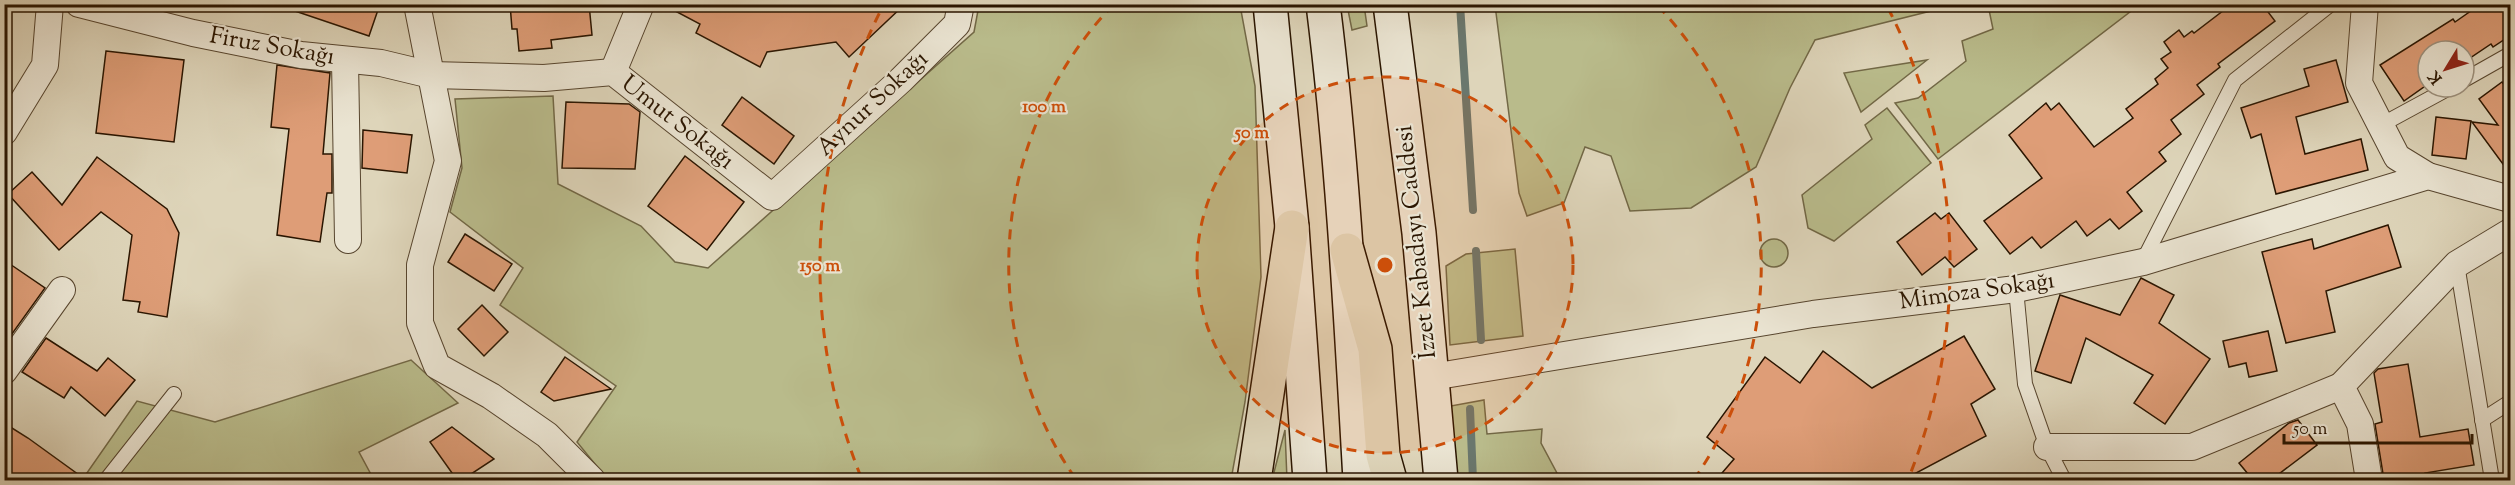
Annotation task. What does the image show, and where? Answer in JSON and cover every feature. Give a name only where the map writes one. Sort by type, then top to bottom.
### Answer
[{"type":"highway","points":[[1254,480],[1292,227]]},
{"type":"highway","points":[[1347,250],[1375,348],[1383,455],[1390,480]]},
{"type":"main road","points":[[1270,4],[1292,227],[1310,480]]},
{"type":"main road","points":[[1323,4],[1334,91],[1347,250],[1360,480]]},
{"type":"main road","name":"İzzet Kabadayı Caddesi","points":[[1390,4],[1419,233],[1441,480]]},
{"type":"street","points":[[4,132],[45,65],[50,4]]},
{"type":"street","name":"Firuz Sokağı","points":[[79,4],[204,35],[301,55],[381,63],[431,75]]},
{"type":"street","points":[[417,4],[448,161],[420,264],[420,323],[437,366],[491,396],[548,435],[592,480]]},
{"type":"street","points":[[613,72],[641,4]]},
{"type":"street","name":"Aynur Sokağı","points":[[772,197],[901,80],[957,24],[961,4]]},
{"type":"street","points":[[2365,4],[2359,83],[2397,157],[2428,176],[2511,199]]},
{"type":"street","points":[[345,60],[348,240]]},
{"type":"street","name":"Umut Sokağı","points":[[431,75],[544,78],[613,72],[772,197]]},
{"type":"street","name":"Mimoza Sokağı","points":[[1432,377],[1813,314],[2016,290],[2143,262],[2428,176]]},
{"type":"street","points":[[2047,447],[2192,447],[2341,386],[2457,264],[2511,232]]},
{"type":"street","points":[[4,370],[63,290]]},
{"type":"street","points":[[2341,386],[2360,424],[2369,480]]},
{"type":"lane","points":[[2143,262],[2235,80],[2331,4]]},
{"type":"lane","points":[[2476,73],[2511,54]]},
{"type":"lane","points":[[2381,125],[2429,99]]},
{"type":"lane","points":[[2457,264],[2492,480]]},
{"type":"lane","points":[[2016,290],[2025,384],[2047,447],[2064,480]]},
{"type":"lane","points":[[106,480],[174,394]]},
{"type":"lane","points":[[2482,420],[2511,402]]},
{"type":"green space","points":[[1495,4],[1955,5],[1815,40],[1790,88],[1756,167],[1691,208],[1630,211],[1611,156],[1585,147],[1564,203],[1527,216],[1519,193]]},
{"type":"green space","points":[[979,5],[1240,5],[1255,86],[1261,277],[1245,402],[1231,480],[608,480],[577,442],[616,386],[500,305],[523,268],[450,212],[462,168],[455,99],[553,96],[558,184],[641,226],[675,262],[708,268],[974,32]]},
{"type":"green space","points":[[1347,5],[1364,5],[1367,26],[1352,30]]},
{"type":"green space","points":[[1988,5],[2139,5],[1938,159],[1895,103],[1918,98],[1966,61],[1962,41],[1993,29]]},
{"type":"green space","points":[[1927,60],[1861,112],[1844,73]]},
{"type":"green space","points":[[1887,108],[1931,163],[1834,241],[1808,228],[1802,195],[1872,139],[1865,125]]},
{"type":"green space","points":[[1774,239],[1784,243],[1788,253],[1784,263],[1774,267],[1764,263],[1760,253],[1764,243]]},
{"type":"green space","points":[[1515,249],[1523,336],[1450,345],[1446,266],[1466,254]]},
{"type":"green space","points":[[411,360],[458,403],[359,452],[374,480],[82,480],[137,401],[215,422]]},
{"type":"green space","points":[[1484,400],[1487,434],[1542,429],[1541,443],[1558,475],[1555,480],[1447,480],[1445,407]]},
{"type":"green space","points":[[1285,430],[1287,480],[1272,480]]},
{"type":"building","points":[[287,4],[380,4],[369,36],[286,8]]},
{"type":"building","points":[[510,4],[589,4],[592,35],[551,40],[552,48],[519,51],[517,29],[512,29]]},
{"type":"building","points":[[662,4],[905,4],[849,57],[836,42],[767,52],[760,67],[696,33],[700,24]]},
{"type":"building","points":[[2232,4],[2262,4],[2275,21],[2218,64],[2220,67],[2197,85],[2204,94],[2171,120],[2181,134],[2159,152],[2166,161],[2127,192],[2142,211],[2119,229],[2110,219],[2087,236],[2076,221],[2041,248],[2032,237],[2010,254],[1984,221],[2042,178],[2009,135],[2046,103],[2051,110],[2059,103],[2094,147],[2133,118],[2126,109],[2158,84],[2155,79],[2168,68],[2161,59],[2171,52],[2164,42],[2179,30],[2184,37],[2192,31],[2194,33]]},
{"type":"building","points":[[2481,4],[2503,4],[2511,16],[2511,35],[2493,47],[2491,44],[2476,54],[2476,39],[2421,39],[2453,19],[2455,22]]},
{"type":"building","points":[[2416,42],[2416,92],[2404,101],[2380,65]]},
{"type":"building","points":[[106,51],[184,60],[174,142],[96,133]]},
{"type":"building","points":[[2336,60],[2348,102],[2296,117],[2305,154],[2361,139],[2368,170],[2276,194],[2261,134],[2251,138],[2241,108],[2309,86],[2304,69]]},
{"type":"building","points":[[277,65],[330,73],[323,154],[332,154],[332,193],[327,193],[320,242],[277,235],[289,129],[271,127]]},
{"type":"building","points":[[2502,82],[2511,93],[2511,175],[2472,122],[2498,125],[2479,99]]},
{"type":"building","points":[[742,97],[794,136],[774,164],[722,125]]},
{"type":"building","points":[[566,102],[629,104],[640,112],[635,169],[562,168]]},
{"type":"building","points":[[2436,117],[2471,121],[2466,159],[2432,155]]},
{"type":"building","points":[[363,130],[412,135],[407,173],[362,168]]},
{"type":"building","points":[[685,156],[744,202],[707,250],[648,206]]},
{"type":"building","points":[[97,157],[167,209],[179,233],[167,317],[138,312],[140,302],[123,300],[132,235],[101,212],[59,250],[8,194],[32,172],[62,205]]},
{"type":"building","points":[[1935,213],[1941,219],[1949,213],[1977,249],[1954,267],[1945,257],[1922,275],[1897,242]]},
{"type":"building","points":[[2388,225],[2401,267],[2326,291],[2335,332],[2286,343],[2262,252],[2312,239],[2314,249]]},
{"type":"building","points":[[465,234],[512,264],[494,291],[448,262]]},
{"type":"building","points":[[4,260],[45,288],[4,345]]},
{"type":"building","points":[[2141,278],[2174,295],[2159,323],[2210,359],[2165,424],[2134,403],[2153,375],[2086,338],[2071,383],[2035,371],[2060,295],[2120,315]]},
{"type":"building","points":[[482,305],[508,332],[484,356],[458,329]]},
{"type":"building","points":[[2268,331],[2277,371],[2249,377],[2246,363],[2229,367],[2223,341]]},
{"type":"building","points":[[1964,336],[1995,389],[1971,404],[1986,436],[1903,480],[1716,480],[1734,459],[1707,437],[1765,357],[1800,383],[1823,351],[1872,388]]},
{"type":"building","points":[[46,338],[97,371],[108,358],[135,380],[105,416],[71,387],[64,398],[22,372]]},
{"type":"building","points":[[565,357],[611,389],[554,401],[541,392]]},
{"type":"building","points":[[2408,364],[2420,437],[2468,429],[2474,465],[2425,473],[2426,480],[2384,480],[2375,424],[2382,422],[2374,373],[2378,369]]},
{"type":"building","points":[[2298,420],[2317,445],[2271,480],[2253,480],[2239,463],[2289,423]]},
{"type":"building","points":[[4,423],[28,438],[86,480],[4,480]]},
{"type":"building","points":[[452,427],[494,459],[462,480],[457,480],[430,442]]},
{"type":"waterway","points":[[1460,4],[1473,210]]},
{"type":"waterway","points":[[1476,251],[1481,340]]},
{"type":"waterway","points":[[1470,409],[1473,480]]}]
